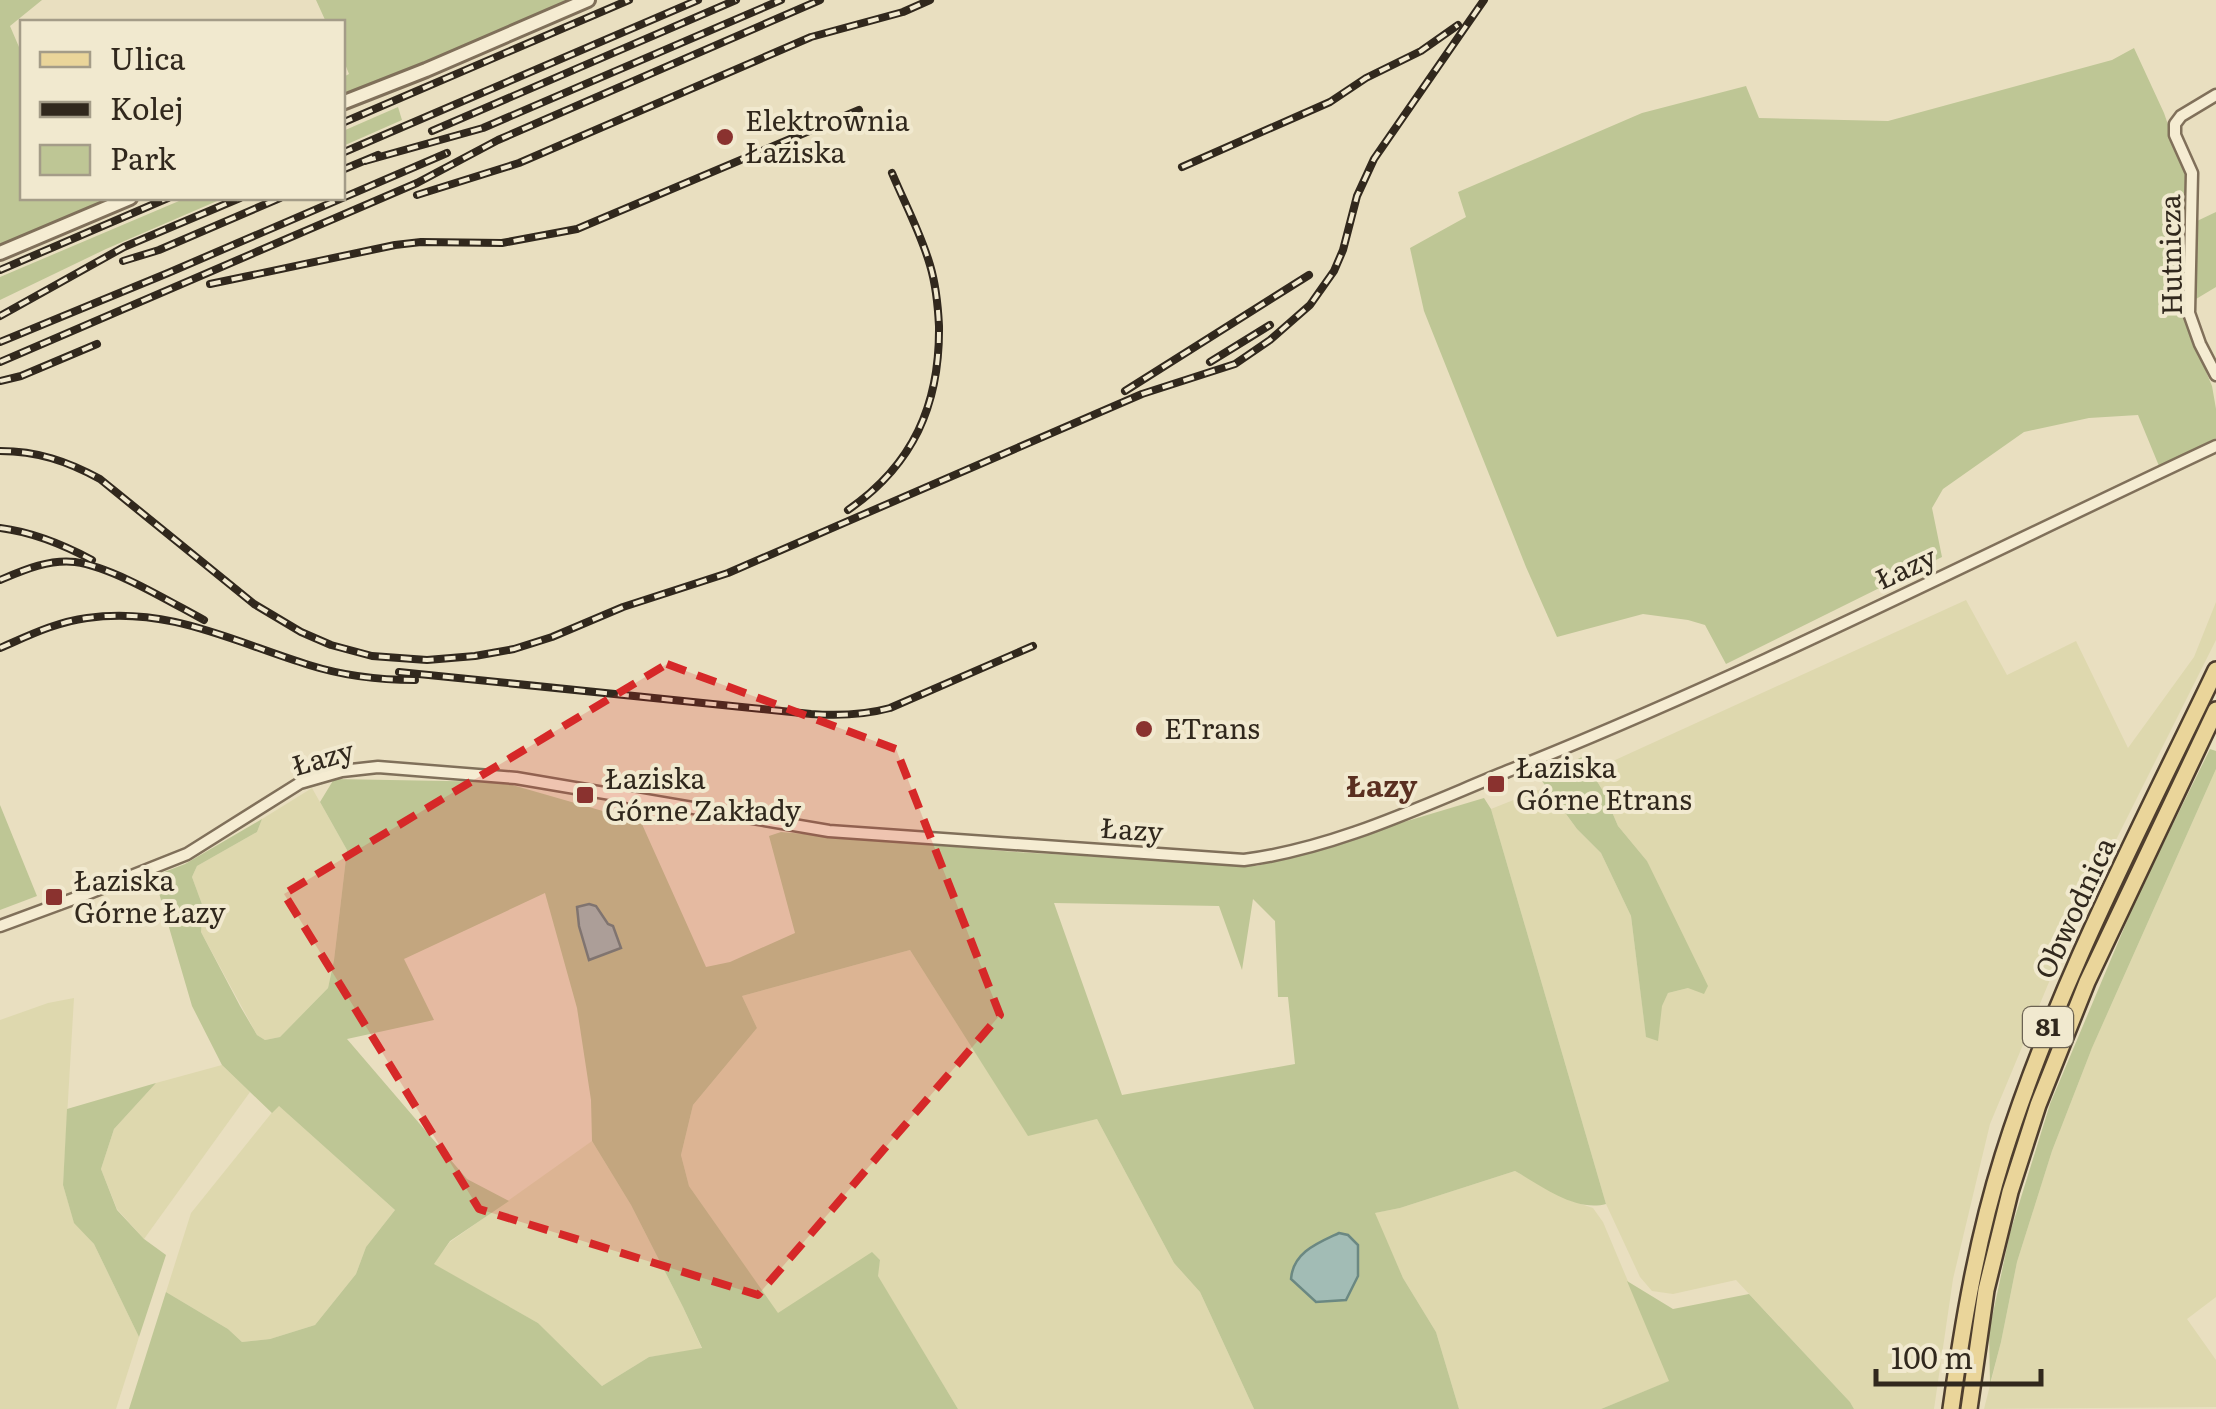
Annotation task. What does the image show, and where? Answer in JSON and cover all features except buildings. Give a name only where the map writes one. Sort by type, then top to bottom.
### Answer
[{"type":"main road","name":"Obwodnica","points":[[1952,1409],[1976,1256],[2023,1094],[2067,983],[2216,670]]},
{"type":"main road","name":"Obwodnica","points":[[1969,1409],[1986,1290],[2010,1192],[2038,1104],[2087,982],[2216,710]]},
{"type":"street","points":[[345,102],[588,0]]},
{"type":"street","name":"Hutnicza","points":[[2216,95],[2180,116],[2175,124],[2175,135],[2192,173],[2189,313],[2216,375]]},
{"type":"street","points":[[0,253],[125,200]]},
{"type":"street","name":"Łazy","points":[[0,926],[187,854],[300,782],[378,767],[516,778],[829,832],[1244,860],[1285,855],[1337,839],[1574,745],[2216,446]]},
{"type":"highlighted area","points":[[667,664],[896,749],[1000,1015],[758,1295],[479,1209],[284,894]]},
{"type":"shaded area","points":[[1966,600],[2007,675],[2076,641],[2128,748],[2194,657],[2216,602],[2216,640],[2069,934],[1990,1124],[1953,1279],[1934,1409],[1854,1409],[1736,1280],[1673,1294],[1652,1291],[1640,1277],[1606,1204],[1491,809],[1546,787],[1577,829],[1601,853],[1631,916],[1646,1036],[1668,993],[1688,988],[1647,861],[1618,826],[1591,771]]},
{"type":"shaded area","points":[[2216,769],[2216,1297],[2187,1319],[2216,1360],[2216,1407],[1984,1409],[2017,1262],[2052,1151],[2092,1048]]},
{"type":"shaded area","points":[[312,788],[347,850],[334,960],[328,988],[280,1037],[265,1040],[257,1035],[201,932],[203,907],[192,877],[197,866],[257,832],[262,819]]},
{"type":"shaded area","points":[[910,950],[1028,1135],[1097,1119],[1174,1263],[1200,1292],[1254,1409],[958,1409],[877,1275],[880,1260],[872,1253],[778,1314],[689,1186],[681,1155],[693,1105],[757,1028],[742,996]]},
{"type":"shaded area","points":[[74,998],[63,1185],[74,1222],[94,1244],[139,1337],[116,1409],[0,1409],[0,1020]]},
{"type":"shaded area","points":[[222,1065],[250,1092],[144,1239],[117,1209],[101,1169],[114,1129],[156,1083]]},
{"type":"shaded area","points":[[278,1105],[395,1210],[366,1247],[356,1274],[315,1325],[270,1339],[242,1342],[228,1329],[166,1292],[191,1213]]},
{"type":"shaded area","points":[[592,1141],[631,1205],[702,1349],[649,1357],[602,1386],[538,1323],[433,1264],[450,1242]]},
{"type":"shaded area","points":[[1515,1171],[1569,1200],[1593,1208],[1603,1222],[1670,1381],[1601,1409],[1459,1409],[1436,1332],[1403,1278],[1374,1213]]},
{"type":"green space","points":[[0,0],[42,0],[10,26],[20,49],[20,200],[113,200],[0,249]]},
{"type":"green space","points":[[316,0],[578,0],[424,67],[345,92],[345,76],[349,74],[345,64],[345,20],[325,20]]},
{"type":"green space","points":[[2134,48],[2164,113],[2185,174],[2182,314],[2212,386],[2216,438],[2159,466],[2138,415],[2089,418],[2024,432],[1943,489],[1932,508],[1942,557],[1726,664],[1705,625],[1688,620],[1643,614],[1557,637],[1424,311],[1410,248],[1466,217],[1458,192],[1642,113],[1746,86],[1759,118],[1888,121],[2112,60]]},
{"type":"green space","points":[[398,107],[402,120],[345,145],[345,130]]},
{"type":"green space","points":[[181,200],[219,200],[0,300],[0,277]]},
{"type":"green space","points":[[2216,212],[2216,287],[2196,299],[2197,221]]},
{"type":"green space","points":[[2210,749],[2216,751],[2216,769],[2092,1048],[2052,1151],[2017,1262],[1990,1384],[1989,1332],[2010,1233],[2050,1104],[2138,895]]},
{"type":"green space","points":[[1582,757],[1618,826],[1647,861],[1708,986],[1704,994],[1688,988],[1668,993],[1662,1006],[1658,1041],[1646,1037],[1631,916],[1601,853],[1577,829],[1539,777]]},
{"type":"green space","points":[[334,779],[502,782],[641,822],[706,967],[730,962],[795,933],[769,836],[781,832],[1015,852],[1257,866],[1484,798],[1491,809],[1606,1204],[1571,1201],[1515,1171],[1375,1213],[1403,1278],[1436,1332],[1459,1409],[1254,1409],[1200,1292],[1174,1263],[1097,1119],[1028,1136],[910,950],[742,996],[757,1028],[693,1105],[681,1155],[689,1186],[778,1313],[872,1252],[880,1260],[878,1276],[958,1409],[129,1409],[166,1292],[228,1329],[242,1342],[270,1339],[315,1325],[356,1274],[366,1247],[395,1210],[279,1106],[272,1113],[222,1065],[192,1006],[154,876],[185,864],[262,819],[257,832],[197,866],[192,877],[203,907],[201,932],[240,1006],[257,1035],[265,1040],[280,1037],[328,988],[334,960],[347,850],[320,802]],"holes":[[[545,893],[577,1008],[591,1100],[592,1141],[631,1205],[702,1348],[649,1357],[602,1386],[538,1323],[434,1264],[450,1241],[509,1201],[467,1179],[347,1039],[434,1020],[404,959]],[[1253,899],[1275,921],[1278,997],[1288,997],[1295,1064],[1122,1095],[1054,903],[1219,906],[1242,970]]]},
{"type":"green space","points":[[0,805],[37,896],[0,910]]},
{"type":"green space","points":[[156,1083],[114,1129],[101,1169],[117,1210],[144,1239],[166,1255],[139,1337],[94,1244],[74,1223],[63,1185],[67,1109]]},
{"type":"green space","points":[[1627,1281],[1673,1309],[1749,1294],[1854,1409],[1601,1409],[1669,1381]]},
{"type":"water","points":[[596,906],[613,926],[621,948],[589,960],[577,907]]},
{"type":"water","points":[[1339,1233],[1348,1235],[1358,1245],[1358,1276],[1346,1300],[1316,1302],[1291,1279],[1293,1270],[1308,1250]]},
{"type":"railway","points":[[345,122],[629,0]]},
{"type":"railway","points":[[345,152],[698,0]]},
{"type":"railway","points":[[432,131],[736,0]]},
{"type":"railway","points":[[365,161],[483,128],[781,0]]},
{"type":"railway","points":[[0,362],[417,183],[498,140],[820,0]]},
{"type":"railway","points":[[417,195],[519,163],[811,37],[903,12],[930,0]]},
{"type":"railway","points":[[0,451],[52,458],[100,479],[254,604],[331,645],[372,656],[427,660],[514,649],[623,607],[728,573],[1142,394],[1235,364],[1310,305],[1334,271],[1357,196],[1374,159],[1484,0]]},
{"type":"railway","points":[[1182,167],[1330,102],[1366,78],[1421,51],[1458,25]]},
{"type":"railway","points":[[210,284],[395,245],[502,243],[577,229],[859,110]]},
{"type":"railway","points":[[345,197],[447,153]]},
{"type":"railway","points":[[345,169],[378,155]]},
{"type":"railway","points":[[848,510],[871,492],[906,453],[928,407],[938,355],[939,318],[932,273],[892,173]]},
{"type":"railway","points":[[0,270],[163,200]]},
{"type":"railway","points":[[0,316],[124,247],[235,200]]},
{"type":"railway","points":[[123,261],[159,250],[275,200]]},
{"type":"railway","points":[[0,342],[338,200]]},
{"type":"railway","points":[[1125,391],[1309,275]]},
{"type":"railway","points":[[1210,362],[1270,325]]},
{"type":"railway","points":[[0,381],[97,344]]},
{"type":"railway","points":[[0,528],[48,540],[92,560]]},
{"type":"railway","points":[[0,580],[46,564],[75,562],[124,578],[204,620]]},
{"type":"railway","points":[[0,648],[76,620],[145,617],[200,628],[335,672],[415,680]]},
{"type":"railway","points":[[399,672],[841,715],[890,708],[1033,646]]},
{"type":"place","name":"Elektrownia Łaziska","points":[[725,137]]},
{"type":"place","name":"ETrans","points":[[1144,729]]},
{"type":"place","name":"Łaziska Górne Etrans","points":[[1496,784]]},
{"type":"place","name":"Łaziska Górne Zakłady","points":[[585,795]]},
{"type":"place","name":"Łaziska Górne Łazy","points":[[54,897]]},
{"type":"district","name":"Łazy","points":[[1382,787]]}]
